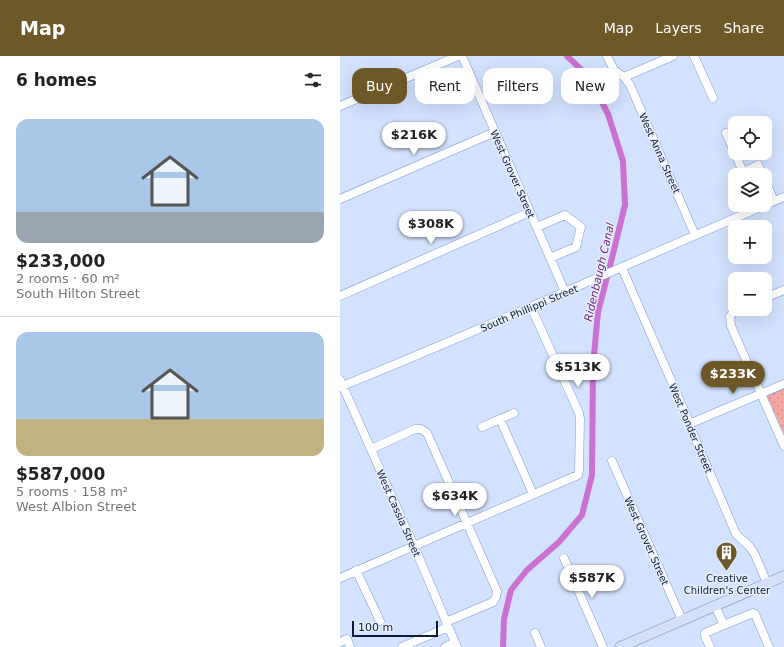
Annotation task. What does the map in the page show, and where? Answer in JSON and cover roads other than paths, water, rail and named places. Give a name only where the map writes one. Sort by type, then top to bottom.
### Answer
[{"type":"main road","points":[[620,647],[639,643],[682,620],[784,576]]},
{"type":"street","points":[[340,106],[458,56]]},
{"type":"street","name":"West Grover Street","points":[[462,56],[565,292]]},
{"type":"street","name":"West Anna Street","points":[[606,56],[614,70],[624,77],[630,85],[695,235]]},
{"type":"street","points":[[624,77],[673,56]]},
{"type":"street","points":[[694,56],[713,98]]},
{"type":"street","points":[[340,199],[495,132]]},
{"type":"street","points":[[726,133],[741,168]]},
{"type":"street","points":[[752,168],[758,165],[760,168]]},
{"type":"street","points":[[772,196],[774,201]]},
{"type":"street","name":"South Phillippi Street","points":[[341,385],[602,277],[784,197]]},
{"type":"street","points":[[340,296],[530,212]]},
{"type":"street","points":[[537,228],[565,215],[581,227],[576,247],[550,258]]},
{"type":"street","name":"West Ponder Street","points":[[618,269],[684,410],[736,534],[750,547],[767,583]]},
{"type":"street","points":[[772,295],[784,290]]},
{"type":"street","points":[[340,578],[578,475],[579,413],[530,307]]},
{"type":"street","points":[[730,316],[731,326],[784,446]]},
{"type":"street","points":[[689,424],[784,384]]},
{"type":"street","name":"West Cassia Street","points":[[341,385],[371,449],[456,644]]},
{"type":"street","points":[[482,427],[514,413]]},
{"type":"street","points":[[500,419],[533,494]]},
{"type":"street","points":[[371,449],[415,429],[421,429],[427,433],[497,591],[496,598],[493,602],[402,647]]},
{"type":"street","name":"West Grover Street","points":[[612,461],[682,620]]},
{"type":"street","points":[[564,558],[603,647]]},
{"type":"street","points":[[356,570],[380,621]]},
{"type":"street","points":[[715,606],[724,625]]},
{"type":"street","points":[[710,647],[705,634],[753,613],[755,614],[769,647]]},
{"type":"street","points":[[535,633],[541,647]]},
{"type":"street","points":[[340,642],[347,639],[350,647]]},
{"type":"street","points":[[445,647],[456,644]]},
{"type":"waterway","name":"Ridenbaugh Canal","points":[[503,647],[504,619],[511,590],[527,570],[559,542],[582,515],[592,475],[593,366],[598,312],[625,205],[623,161],[608,114],[588,76],[567,56]]},
{"type":"place","name":"Creative Children's Center","points":[[727,572]]}]
